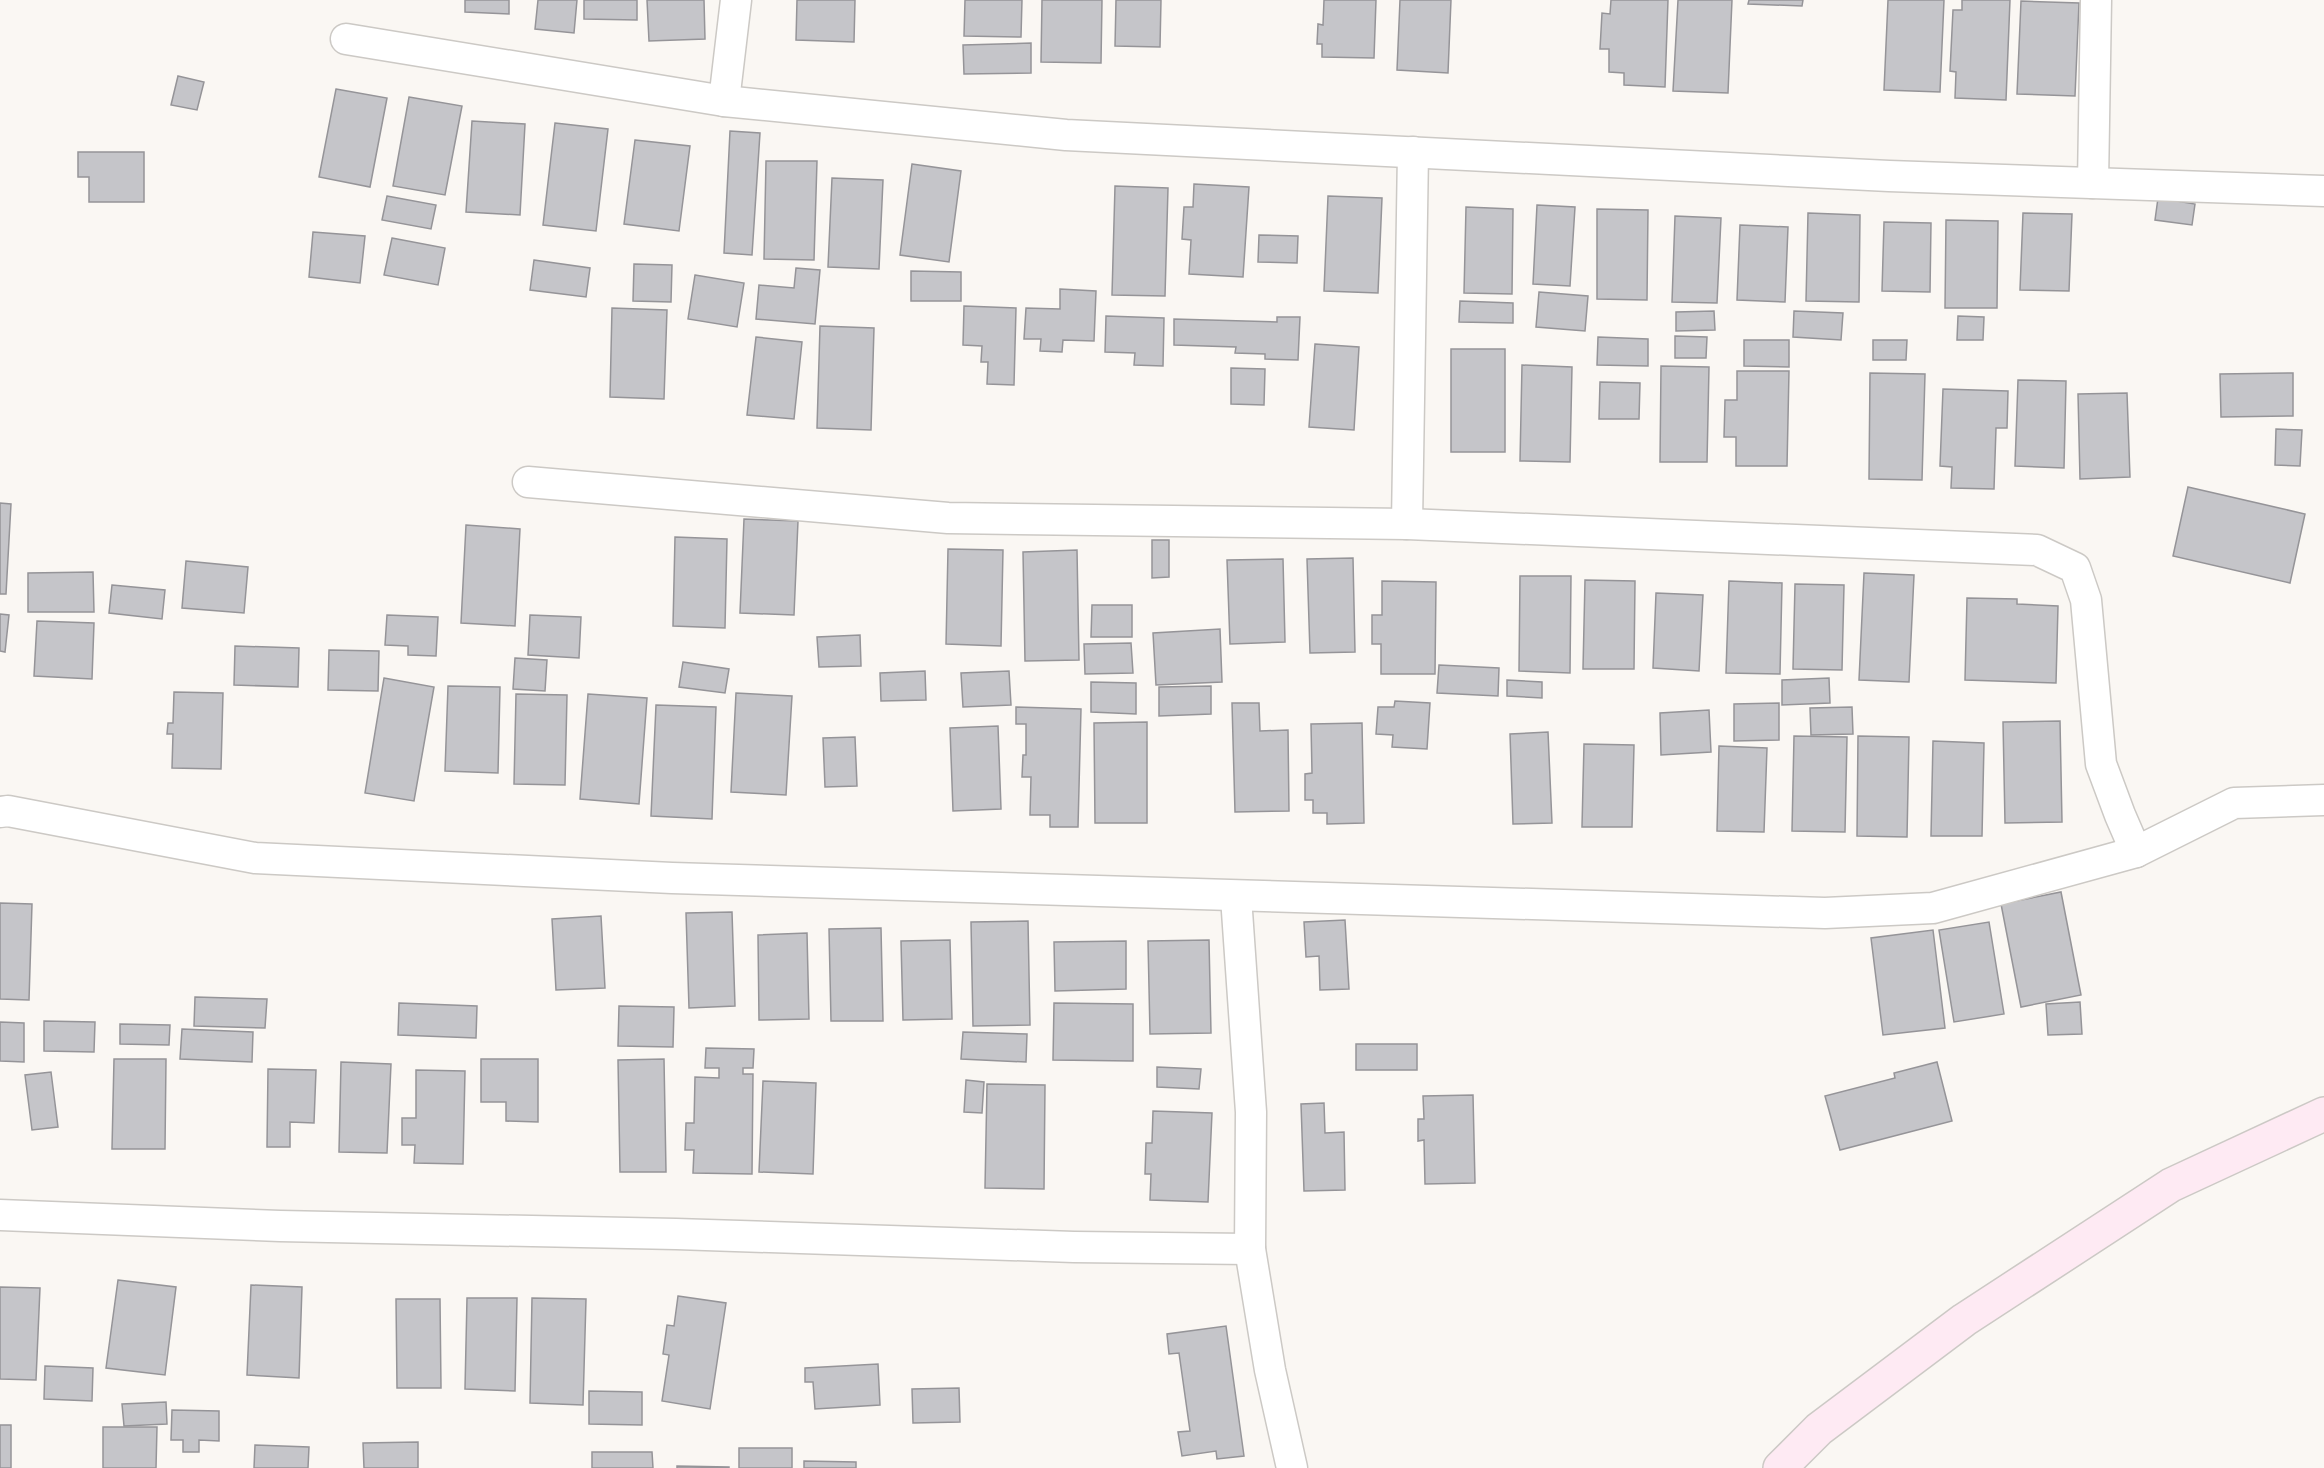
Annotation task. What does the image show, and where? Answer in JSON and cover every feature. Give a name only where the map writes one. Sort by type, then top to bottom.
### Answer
[{"type":"main road","points":[[1780,1468],[1819,1429],[1964,1320],[2171,1185],[2324,1114]]},
{"type":"street","points":[[724,101],[736,0]]},
{"type":"street","points":[[2093,183],[2096,0]]},
{"type":"street","points":[[346,39],[724,101],[1066,135],[1889,176],[2324,191]]},
{"type":"street","points":[[1407,524],[1413,152]]},
{"type":"street","points":[[528,482],[948,518],[1407,524],[2037,550],[2075,568],[2086,600],[2102,764],[2136,852]]},
{"type":"street","points":[[0,812],[20,813],[255,858],[672,878],[1236,897],[1825,913],[1933,908],[2136,852],[2234,803],[2324,800]]},
{"type":"street","points":[[1236,897],[1251,1112],[1250,1249],[1270,1370],[1292,1468]]},
{"type":"street","points":[[0,1215],[280,1226],[676,1234],[1062,1247],[1250,1249]]},
{"type":"building","points":[[465,0],[509,0],[509,14],[465,12]]},
{"type":"building","points":[[538,0],[577,0],[574,33],[535,29]]},
{"type":"building","points":[[584,0],[637,0],[637,20],[584,19]]},
{"type":"building","points":[[647,0],[704,0],[705,39],[649,41]]},
{"type":"building","points":[[797,0],[855,0],[854,42],[796,40]]},
{"type":"building","points":[[965,0],[1022,0],[1021,37],[964,36]]},
{"type":"building","points":[[1042,0],[1102,0],[1101,63],[1041,62]]},
{"type":"building","points":[[1116,0],[1161,0],[1160,47],[1115,46]]},
{"type":"building","points":[[1324,0],[1376,0],[1374,58],[1322,57],[1322,44],[1317,44],[1318,24],[1323,25]]},
{"type":"building","points":[[1400,0],[1451,0],[1448,73],[1397,70]]},
{"type":"building","points":[[1611,0],[1668,0],[1665,87],[1624,85],[1624,73],[1609,72],[1609,49],[1600,49],[1602,13],[1610,14]]},
{"type":"building","points":[[1678,0],[1732,0],[1728,93],[1673,91]]},
{"type":"building","points":[[1749,0],[1803,0],[1802,6],[1748,4]]},
{"type":"building","points":[[1888,0],[1944,0],[1940,92],[1884,90]]},
{"type":"building","points":[[1962,0],[2010,0],[2006,100],[1955,98],[1956,72],[1950,71],[1953,10],[1962,10]]},
{"type":"building","points":[[2021,1],[2079,3],[2075,96],[2017,94]]},
{"type":"building","points":[[1031,43],[1031,73],[964,74],[963,45]]},
{"type":"building","points":[[178,76],[204,82],[197,110],[171,105]]},
{"type":"building","points":[[336,89],[387,98],[370,187],[319,177]]},
{"type":"building","points":[[409,97],[462,106],[445,195],[393,186]]},
{"type":"building","points":[[472,121],[525,124],[520,215],[466,212]]},
{"type":"building","points":[[555,123],[608,129],[596,231],[543,225]]},
{"type":"building","points":[[730,131],[760,133],[752,255],[724,253]]},
{"type":"building","points":[[635,140],[690,146],[679,231],[624,224]]},
{"type":"building","points":[[78,152],[144,152],[144,202],[89,202],[89,177],[78,177]]},
{"type":"building","points":[[766,161],[817,161],[814,260],[764,259]]},
{"type":"building","points":[[912,164],[961,171],[949,262],[900,255]]},
{"type":"building","points":[[832,178],[883,180],[879,269],[828,267]]},
{"type":"building","points":[[1194,184],[1249,187],[1243,277],[1189,274],[1191,240],[1182,239],[1184,207],[1193,207]]},
{"type":"building","points":[[1115,186],[1168,188],[1165,296],[1112,295]]},
{"type":"building","points":[[387,196],[436,205],[431,229],[382,220]]},
{"type":"building","points":[[1328,196],[1382,198],[1378,293],[1324,291]]},
{"type":"building","points":[[2158,198],[2195,204],[2192,225],[2155,220]]},
{"type":"building","points":[[1537,205],[1575,207],[1570,286],[1533,284]]},
{"type":"building","points":[[1466,207],[1513,209],[1512,294],[1464,293]]},
{"type":"building","points":[[1597,209],[1648,210],[1647,300],[1597,299]]},
{"type":"building","points":[[1808,213],[1860,215],[1859,302],[1806,301]]},
{"type":"building","points":[[2023,213],[2072,214],[2069,291],[2020,290]]},
{"type":"building","points":[[1675,216],[1721,218],[1717,303],[1672,302]]},
{"type":"building","points":[[1946,220],[1998,221],[1997,308],[1945,308]]},
{"type":"building","points":[[1884,222],[1931,223],[1930,292],[1882,291]]},
{"type":"building","points":[[1740,225],[1788,227],[1785,302],[1737,300]]},
{"type":"building","points":[[313,232],[365,236],[360,283],[309,277]]},
{"type":"building","points":[[1259,235],[1298,236],[1297,263],[1258,262]]},
{"type":"building","points":[[392,238],[445,248],[438,285],[384,275]]},
{"type":"building","points":[[534,260],[590,268],[586,297],[530,290]]},
{"type":"building","points":[[634,264],[672,265],[671,302],[633,301]]},
{"type":"building","points":[[796,268],[820,270],[815,324],[756,319],[759,285],[794,288]]},
{"type":"building","points":[[911,271],[961,272],[961,301],[911,301]]},
{"type":"building","points":[[695,275],[744,283],[737,327],[688,319]]},
{"type":"building","points":[[1060,289],[1096,291],[1094,341],[1063,340],[1062,352],[1040,351],[1041,339],[1024,339],[1026,308],[1060,309]]},
{"type":"building","points":[[1539,292],[1588,296],[1585,331],[1536,327]]},
{"type":"building","points":[[1460,301],[1513,303],[1513,323],[1459,322]]},
{"type":"building","points":[[964,306],[1016,308],[1014,385],[987,384],[988,362],[981,362],[982,346],[963,345]]},
{"type":"building","points":[[612,308],[667,310],[664,399],[610,397]]},
{"type":"building","points":[[1714,311],[1715,330],[1676,331],[1676,312]]},
{"type":"building","points":[[1794,311],[1843,313],[1841,340],[1793,337]]},
{"type":"building","points":[[1106,316],[1164,318],[1163,366],[1134,365],[1135,353],[1105,352]]},
{"type":"building","points":[[1958,316],[1984,317],[1983,340],[1957,340]]},
{"type":"building","points":[[1277,317],[1300,317],[1298,360],[1265,359],[1265,354],[1235,353],[1236,347],[1174,345],[1174,319],[1277,322]]},
{"type":"building","points":[[820,326],[874,328],[871,430],[817,428]]},
{"type":"building","points":[[1675,336],[1707,337],[1706,358],[1675,358]]},
{"type":"building","points":[[756,337],[802,342],[794,419],[747,415]]},
{"type":"building","points":[[1598,337],[1648,339],[1648,366],[1597,365]]},
{"type":"building","points":[[1744,340],[1789,340],[1789,367],[1744,366]]},
{"type":"building","points":[[1873,340],[1907,340],[1906,360],[1873,360]]},
{"type":"building","points":[[1315,344],[1359,347],[1354,430],[1309,427]]},
{"type":"building","points":[[1451,349],[1505,349],[1505,452],[1451,452]]},
{"type":"building","points":[[1522,365],[1572,367],[1570,462],[1520,461]]},
{"type":"building","points":[[1661,366],[1709,367],[1707,462],[1660,462]]},
{"type":"building","points":[[1231,368],[1265,369],[1264,405],[1231,404]]},
{"type":"building","points":[[1737,371],[1789,371],[1787,466],[1736,466],[1736,437],[1724,437],[1725,400],[1737,400]]},
{"type":"building","points":[[1870,373],[1925,374],[1922,480],[1869,479]]},
{"type":"building","points":[[2293,373],[2293,416],[2221,417],[2220,374]]},
{"type":"building","points":[[2018,380],[2066,381],[2064,468],[2015,466]]},
{"type":"building","points":[[1600,382],[1640,383],[1639,419],[1599,419]]},
{"type":"building","points":[[1943,389],[2008,391],[2007,428],[1996,428],[1994,489],[1951,488],[1952,467],[1940,466]]},
{"type":"building","points":[[2127,393],[2130,477],[2080,479],[2078,394]]},
{"type":"building","points":[[2276,429],[2302,430],[2300,466],[2275,465]]},
{"type":"building","points":[[2188,487],[2305,514],[2290,583],[2173,556]]},
{"type":"building","points":[[0,503],[11,504],[6,594],[0,594]]},
{"type":"building","points":[[744,519],[798,521],[794,615],[740,613]]},
{"type":"building","points":[[466,525],[520,529],[515,626],[461,623]]},
{"type":"building","points":[[675,537],[727,539],[725,628],[673,626]]},
{"type":"building","points":[[1152,540],[1169,540],[1169,577],[1152,578]]},
{"type":"building","points":[[948,549],[1003,550],[1001,646],[946,644]]},
{"type":"building","points":[[1077,550],[1079,660],[1025,661],[1023,552]]},
{"type":"building","points":[[1353,558],[1355,652],[1310,653],[1307,559]]},
{"type":"building","points":[[1283,559],[1285,642],[1230,644],[1227,560]]},
{"type":"building","points":[[186,561],[248,567],[244,613],[182,608]]},
{"type":"building","points":[[93,572],[94,612],[28,612],[28,573]]},
{"type":"building","points":[[1864,573],[1914,575],[1909,682],[1859,680]]},
{"type":"building","points":[[1520,576],[1571,576],[1570,673],[1519,671]]},
{"type":"building","points":[[1585,580],[1635,581],[1634,669],[1583,669]]},
{"type":"building","points":[[1382,581],[1436,582],[1435,674],[1381,674],[1381,644],[1372,644],[1372,615],[1382,615]]},
{"type":"building","points":[[1729,581],[1782,583],[1780,674],[1726,673]]},
{"type":"building","points":[[1795,584],[1844,585],[1842,670],[1793,669]]},
{"type":"building","points":[[112,585],[165,590],[162,619],[109,613]]},
{"type":"building","points":[[1656,593],[1703,595],[1699,671],[1653,668]]},
{"type":"building","points":[[1967,598],[2017,599],[2017,604],[2058,606],[2056,683],[1965,680]]},
{"type":"building","points":[[1092,605],[1132,605],[1132,637],[1091,637]]},
{"type":"building","points":[[0,614],[9,615],[5,652],[0,651]]},
{"type":"building","points":[[387,615],[438,617],[436,656],[408,655],[408,646],[385,645]]},
{"type":"building","points":[[530,615],[581,617],[579,658],[528,655]]},
{"type":"building","points":[[37,621],[94,623],[92,679],[34,676]]},
{"type":"building","points":[[1220,629],[1222,682],[1156,685],[1153,633]]},
{"type":"building","points":[[860,635],[861,666],[819,667],[817,637]]},
{"type":"building","points":[[1131,643],[1133,673],[1085,674],[1084,644]]},
{"type":"building","points":[[235,646],[299,648],[298,687],[234,685]]},
{"type":"building","points":[[329,650],[379,651],[378,691],[328,690]]},
{"type":"building","points":[[515,658],[547,660],[545,691],[513,689]]},
{"type":"building","points":[[683,662],[729,669],[725,693],[679,687]]},
{"type":"building","points":[[1439,665],[1499,668],[1498,696],[1437,693]]},
{"type":"building","points":[[925,671],[926,700],[881,701],[880,673]]},
{"type":"building","points":[[1009,671],[1011,705],[963,707],[961,673]]},
{"type":"building","points":[[384,678],[434,687],[414,801],[365,793]]},
{"type":"building","points":[[1829,678],[1830,703],[1782,705],[1782,680]]},
{"type":"building","points":[[1507,680],[1542,682],[1542,698],[1507,696]]},
{"type":"building","points":[[1091,682],[1136,683],[1136,714],[1091,712]]},
{"type":"building","points":[[448,686],[500,687],[498,773],[445,771]]},
{"type":"building","points":[[1211,686],[1211,714],[1159,716],[1159,687]]},
{"type":"building","points":[[174,692],[223,693],[221,769],[172,768],[173,734],[167,734],[168,723],[173,723]]},
{"type":"building","points":[[736,693],[792,696],[786,795],[731,792]]},
{"type":"building","points":[[516,694],[567,695],[565,785],[514,784]]},
{"type":"building","points":[[588,694],[647,698],[639,804],[580,799]]},
{"type":"building","points":[[1395,701],[1430,703],[1427,749],[1392,747],[1393,735],[1376,734],[1378,707],[1394,707]]},
{"type":"building","points":[[1232,703],[1259,703],[1260,731],[1288,730],[1289,811],[1235,812]]},
{"type":"building","points":[[1779,703],[1779,740],[1734,741],[1734,704]]},
{"type":"building","points":[[656,705],[716,707],[712,819],[651,816]]},
{"type":"building","points":[[1016,707],[1081,709],[1078,827],[1050,827],[1050,815],[1030,815],[1031,777],[1022,777],[1023,755],[1026,755],[1026,724],[1016,724]]},
{"type":"building","points":[[1852,707],[1853,734],[1811,735],[1810,708]]},
{"type":"building","points":[[1709,710],[1711,752],[1661,755],[1660,713]]},
{"type":"building","points":[[2060,721],[2062,822],[2005,823],[2003,722]]},
{"type":"building","points":[[1147,722],[1147,823],[1095,823],[1094,723]]},
{"type":"building","points":[[1362,723],[1364,823],[1327,824],[1327,813],[1313,813],[1313,800],[1305,800],[1305,774],[1312,773],[1311,724]]},
{"type":"building","points":[[998,726],[1001,809],[953,811],[950,728]]},
{"type":"building","points":[[1548,732],[1552,823],[1513,824],[1510,734]]},
{"type":"building","points":[[1794,736],[1847,737],[1845,832],[1792,831]]},
{"type":"building","points":[[1858,736],[1909,737],[1907,837],[1857,836]]},
{"type":"building","points":[[855,737],[857,786],[825,787],[823,738]]},
{"type":"building","points":[[1933,741],[1984,743],[1982,836],[1931,836]]},
{"type":"building","points":[[1584,744],[1634,745],[1632,827],[1582,827]]},
{"type":"building","points":[[1719,746],[1767,748],[1764,832],[1717,831]]},
{"type":"building","points":[[2061,892],[2081,995],[2021,1007],[2001,904]]},
{"type":"building","points":[[0,903],[32,904],[29,1000],[0,999]]},
{"type":"building","points":[[732,912],[735,1006],[689,1008],[686,913]]},
{"type":"building","points":[[601,916],[605,988],[556,990],[552,919]]},
{"type":"building","points":[[1345,920],[1349,989],[1320,990],[1319,956],[1306,957],[1304,922]]},
{"type":"building","points":[[1028,921],[1030,1025],[973,1026],[971,922]]},
{"type":"building","points":[[1989,922],[2004,1014],[1954,1022],[1939,930]]},
{"type":"building","points":[[881,928],[883,1021],[831,1021],[829,929]]},
{"type":"building","points":[[1933,930],[1945,1028],[1883,1035],[1871,938]]},
{"type":"building","points":[[807,933],[809,1019],[759,1020],[758,935]]},
{"type":"building","points":[[950,940],[952,1019],[903,1020],[901,941]]},
{"type":"building","points":[[1209,940],[1211,1033],[1150,1034],[1148,941]]},
{"type":"building","points":[[1126,941],[1126,989],[1055,991],[1054,942]]},
{"type":"building","points":[[195,997],[267,999],[265,1028],[194,1026]]},
{"type":"building","points":[[2080,1002],[2082,1034],[2048,1035],[2046,1004]]},
{"type":"building","points":[[399,1003],[477,1006],[476,1038],[398,1035]]},
{"type":"building","points":[[1054,1003],[1133,1004],[1133,1061],[1053,1060]]},
{"type":"building","points":[[619,1006],[674,1007],[673,1047],[618,1046]]},
{"type":"building","points":[[44,1021],[95,1022],[94,1052],[44,1051]]},
{"type":"building","points":[[0,1022],[24,1023],[24,1062],[0,1061]]},
{"type":"building","points":[[120,1024],[170,1025],[169,1045],[120,1044]]},
{"type":"building","points":[[182,1029],[253,1032],[252,1062],[180,1059]]},
{"type":"building","points":[[963,1032],[1027,1034],[1026,1062],[961,1059]]},
{"type":"building","points":[[1356,1044],[1417,1044],[1417,1070],[1356,1070]]},
{"type":"building","points":[[706,1048],[754,1049],[753,1068],[743,1068],[743,1074],[753,1074],[752,1174],[693,1173],[694,1150],[685,1150],[686,1123],[694,1123],[695,1077],[719,1078],[719,1068],[705,1068]]},
{"type":"building","points":[[114,1059],[166,1059],[165,1149],[112,1149]]},
{"type":"building","points":[[481,1059],[538,1059],[538,1122],[506,1121],[506,1102],[481,1102]]},
{"type":"building","points":[[664,1059],[666,1172],[620,1172],[618,1060]]},
{"type":"building","points":[[341,1062],[391,1064],[387,1153],[339,1152]]},
{"type":"building","points":[[1937,1062],[1952,1121],[1840,1150],[1825,1096],[1895,1078],[1894,1073]]},
{"type":"building","points":[[1157,1067],[1201,1069],[1199,1089],[1157,1087]]},
{"type":"building","points":[[268,1069],[316,1070],[314,1123],[290,1122],[290,1147],[267,1147]]},
{"type":"building","points":[[416,1070],[465,1071],[463,1164],[414,1163],[415,1145],[402,1145],[402,1118],[416,1118]]},
{"type":"building","points":[[51,1072],[58,1127],[32,1130],[25,1075]]},
{"type":"building","points":[[966,1080],[984,1082],[982,1113],[964,1112]]},
{"type":"building","points":[[763,1081],[816,1083],[813,1174],[759,1172]]},
{"type":"building","points":[[987,1084],[1045,1085],[1044,1189],[985,1188]]},
{"type":"building","points":[[1473,1095],[1475,1183],[1425,1184],[1424,1140],[1418,1141],[1418,1119],[1424,1119],[1423,1096]]},
{"type":"building","points":[[1324,1103],[1325,1133],[1344,1132],[1345,1190],[1304,1191],[1301,1104]]},
{"type":"building","points":[[1153,1111],[1212,1113],[1208,1202],[1150,1200],[1151,1174],[1145,1174],[1146,1143],[1152,1143]]},
{"type":"building","points":[[118,1280],[176,1287],[165,1375],[106,1368]]},
{"type":"building","points":[[251,1285],[302,1287],[299,1378],[247,1375]]},
{"type":"building","points":[[0,1287],[40,1288],[36,1380],[0,1379]]},
{"type":"building","points":[[678,1296],[726,1303],[710,1409],[662,1401],[669,1355],[663,1354],[667,1325],[674,1326]]},
{"type":"building","points":[[467,1298],[517,1298],[515,1391],[465,1389]]},
{"type":"building","points":[[532,1298],[586,1299],[583,1405],[530,1403]]},
{"type":"building","points":[[396,1299],[440,1299],[441,1388],[397,1388]]},
{"type":"building","points":[[1226,1326],[1244,1456],[1217,1459],[1216,1451],[1182,1456],[1178,1432],[1190,1431],[1179,1353],[1169,1354],[1167,1334]]},
{"type":"building","points":[[878,1364],[880,1405],[815,1409],[813,1382],[805,1382],[805,1368]]},
{"type":"building","points":[[45,1366],[93,1368],[92,1401],[44,1399]]},
{"type":"building","points":[[959,1388],[960,1422],[913,1423],[912,1389]]},
{"type":"building","points":[[589,1391],[642,1392],[642,1425],[589,1424]]},
{"type":"building","points":[[166,1402],[167,1424],[124,1426],[122,1404]]},
{"type":"building","points":[[172,1410],[219,1411],[219,1441],[199,1440],[199,1452],[183,1452],[183,1440],[171,1440]]},
{"type":"building","points":[[0,1425],[11,1425],[11,1468],[0,1468]]},
{"type":"building","points":[[103,1427],[157,1427],[156,1468],[103,1468]]},
{"type":"building","points":[[418,1442],[418,1468],[364,1468],[363,1443]]},
{"type":"building","points":[[255,1445],[309,1447],[308,1468],[254,1468]]},
{"type":"building","points":[[739,1448],[792,1448],[792,1468],[739,1468]]},
{"type":"building","points":[[592,1452],[652,1452],[653,1468],[592,1468]]},
{"type":"building","points":[[804,1461],[856,1462],[856,1468],[804,1468]]},
{"type":"building","points":[[677,1466],[729,1467],[729,1468],[677,1468]]}]
